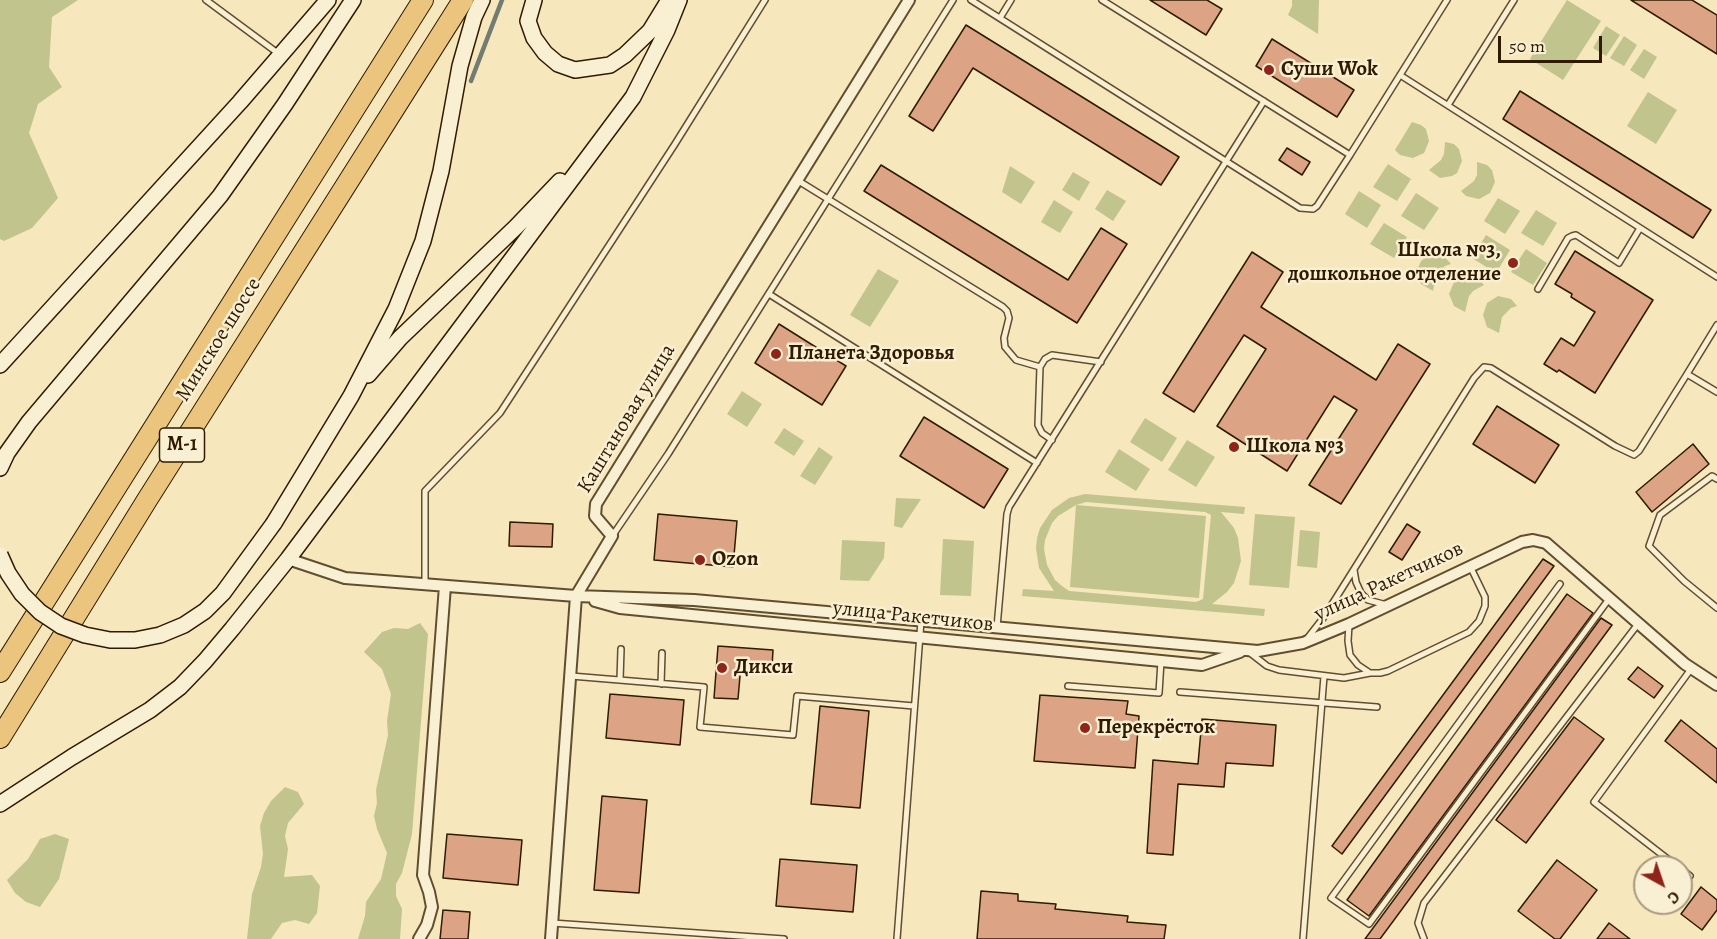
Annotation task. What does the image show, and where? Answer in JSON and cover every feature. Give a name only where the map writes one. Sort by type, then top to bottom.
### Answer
[{"type":"highway","name":"Минское шоссе","points":[[0,672],[423,0]]},
{"type":"highway","name":"Минское шоссе","points":[[0,738],[147,500],[463,0]]},
{"type":"main road","points":[[0,365],[281,55],[328,0]]},
{"type":"main road","points":[[0,468],[7,453],[29,422],[220,196],[285,104],[353,0]]},
{"type":"main road","points":[[0,555],[8,573],[22,594],[40,612],[61,626],[102,639],[135,640],[160,635],[184,625],[205,611],[223,593],[274,523],[351,396],[396,309],[423,241],[441,171],[460,66],[474,17],[482,0]]},
{"type":"main road","points":[[534,0],[528,21],[534,38],[545,53],[558,64],[575,70],[610,65],[625,55],[650,31],[669,0]]},
{"type":"main road","points":[[0,804],[53,768],[150,710],[180,687],[225,637],[288,559],[633,97],[667,30],[679,0]]},
{"type":"main road","points":[[351,396],[400,338],[516,227],[603,137]]},
{"type":"street","name":"Каштановая улица","points":[[612,536],[595,516],[596,504],[909,0]]},
{"type":"street","points":[[551,939],[576,596],[612,536]]},
{"type":"street","name":"улица Ракетчиков","points":[[288,559],[345,578],[576,596],[694,600],[1246,650],[1279,649],[1303,643],[1349,624],[1522,542],[1533,540],[1546,543],[1609,599]]},
{"type":"street","points":[[419,939],[427,925],[432,907],[423,875],[445,586]]},
{"type":"street","name":"улица Ракетчиков","points":[[576,596],[620,608],[1202,665],[1246,650]]},
{"type":"street","points":[[1609,599],[1691,669],[1717,685]]},
{"type":"lane","points":[[206,0],[214,2],[281,55]]},
{"type":"lane","points":[[425,585],[425,491],[500,413],[675,144],[765,0]]},
{"type":"lane","points":[[612,536],[668,454],[953,0]]},
{"type":"lane","points":[[971,0],[1300,208],[1308,209],[1313,209],[1322,200],[1447,0]]},
{"type":"lane","points":[[1000,18],[1011,0]]},
{"type":"lane","points":[[1102,0],[1350,155]]},
{"type":"lane","points":[[1448,105],[1515,0]]},
{"type":"lane","points":[[1400,75],[1717,277]]},
{"type":"lane","points":[[997,627],[1007,514],[1264,101]]},
{"type":"lane","points":[[797,180],[1003,307],[1009,318],[1004,338],[1005,347],[1016,360],[1040,368]]},
{"type":"lane","points":[[1538,289],[1568,238],[1576,235],[1619,263],[1640,228]]},
{"type":"lane","points":[[769,294],[1037,463]]},
{"type":"lane","points":[[1303,643],[1323,617],[1478,372],[1484,367],[1491,368],[1634,455],[1639,451],[1717,325]]},
{"type":"lane","points":[[1052,440],[1042,433],[1038,425],[1040,368],[1048,356],[1101,362]]},
{"type":"lane","points":[[1687,374],[1717,392]]},
{"type":"lane","points":[[1717,479],[1712,476],[1660,515],[1649,546],[1684,581],[1717,608]]},
{"type":"lane","points":[[1246,650],[1273,668],[1344,678],[1370,673],[1380,674],[1469,632],[1479,621],[1485,606],[1485,597],[1470,566]]},
{"type":"lane","points":[[1353,569],[1361,593],[1368,600],[1389,605]]},
{"type":"lane","points":[[1560,584],[1331,898],[1369,924],[1609,599]]},
{"type":"lane","points":[[897,939],[921,621]]},
{"type":"lane","points":[[1349,624],[1350,655],[1358,665],[1370,673]]},
{"type":"lane","points":[[1424,939],[1418,923],[1424,903],[1638,624]]},
{"type":"lane","points":[[620,680],[621,649]]},
{"type":"lane","points":[[661,684],[662,653]]},
{"type":"lane","points":[[1068,686],[1158,693],[1161,661]]},
{"type":"lane","points":[[1662,855],[1594,802],[1691,669]]},
{"type":"lane","points":[[1303,939],[1324,675]]},
{"type":"lane","points":[[571,676],[704,687],[700,727],[793,735],[797,696],[914,706]]},
{"type":"lane","points":[[1180,693],[1377,707]]},
{"type":"lane","points":[[552,923],[784,939]]},
{"type":"green space","points":[[0,0],[78,0],[52,17],[49,67],[62,87],[38,104],[29,133],[58,198],[32,228],[4,241],[0,239]]},
{"type":"green space","points":[[1292,0],[1319,0],[1318,34],[1288,15]]},
{"type":"green space","points":[[1567,0],[1601,21],[1563,80],[1530,59]]},
{"type":"green space","points":[[1606,26],[1620,35],[1606,56],[1593,48]]},
{"type":"green space","points":[[1624,36],[1637,45],[1624,66],[1610,58]]},
{"type":"green space","points":[[1644,49],[1657,57],[1644,79],[1630,70]]},
{"type":"green space","points":[[1648,92],[1677,110],[1656,144],[1627,126]]},
{"type":"green space","points":[[1412,122],[1426,129],[1429,141],[1424,153],[1413,158],[1400,155],[1395,150]]},
{"type":"green space","points":[[1445,142],[1454,144],[1459,149],[1462,161],[1457,173],[1440,178],[1429,170],[1441,160]]},
{"type":"green space","points":[[1477,162],[1487,165],[1492,170],[1495,182],[1490,193],[1479,199],[1466,196],[1461,191],[1474,181],[1477,175]]},
{"type":"green space","points":[[1388,164],[1411,179],[1397,201],[1373,187]]},
{"type":"green space","points":[[1010,166],[1035,182],[1021,204],[1002,192]]},
{"type":"green space","points":[[1073,172],[1090,182],[1079,201],[1062,190]]},
{"type":"green space","points":[[1107,190],[1126,201],[1113,221],[1095,209]]},
{"type":"green space","points":[[1359,191],[1381,205],[1367,228],[1345,214]]},
{"type":"green space","points":[[1416,193],[1439,208],[1424,230],[1401,216]]},
{"type":"green space","points":[[1498,198],[1520,211],[1505,234],[1484,221]]},
{"type":"green space","points":[[1054,200],[1073,212],[1060,233],[1041,222]]},
{"type":"green space","points":[[1536,210],[1557,223],[1543,246],[1521,233]]},
{"type":"green space","points":[[1384,223],[1407,237],[1394,258],[1370,244]]},
{"type":"green space","points":[[1486,235],[1510,250],[1496,273],[1472,258]]},
{"type":"green space","points":[[1526,249],[1547,263],[1533,285],[1511,272]]},
{"type":"green space","points":[[1431,254],[1444,256],[1451,264],[1445,266],[1436,275],[1433,291],[1421,284],[1416,273],[1421,261]]},
{"type":"green space","points":[[878,269],[899,281],[870,327],[850,315]]},
{"type":"green space","points":[[1465,275],[1477,277],[1484,285],[1469,296],[1465,312],[1454,306],[1449,294],[1454,282]]},
{"type":"green space","points":[[1498,296],[1511,299],[1517,306],[1511,308],[1502,317],[1499,333],[1487,327],[1483,315],[1487,303]]},
{"type":"green space","points":[[742,391],[762,404],[747,427],[727,414]]},
{"type":"green space","points":[[1145,418],[1177,438],[1162,462],[1130,442]]},
{"type":"green space","points":[[784,428],[804,441],[794,456],[774,443]]},
{"type":"green space","points":[[1187,440],[1215,457],[1196,487],[1168,470]]},
{"type":"green space","points":[[819,447],[833,457],[815,485],[800,476]]},
{"type":"green space","points":[[1119,449],[1150,469],[1136,491],[1105,472]]},
{"type":"green space","points":[[1085,494],[1245,507],[1244,514],[1221,512],[1234,528],[1238,538],[1241,561],[1234,583],[1212,604],[1265,609],[1264,616],[1022,596],[1023,589],[1054,591],[1039,568],[1037,538],[1040,528],[1052,510],[1069,498]],"holes":[[[1086,502],[1205,512],[1211,515],[1203,599],[1196,602],[1069,591],[1062,586],[1055,580],[1047,565],[1045,540],[1052,523],[1058,516]]]},
{"type":"green space","points":[[896,498],[921,499],[902,528],[894,526]]},
{"type":"green space","points":[[1076,505],[1206,516],[1199,598],[1070,587]]},
{"type":"green space","points":[[1255,514],[1295,517],[1289,588],[1249,585]]},
{"type":"green space","points":[[1300,530],[1320,532],[1317,568],[1297,566]]},
{"type":"green space","points":[[943,539],[974,541],[971,596],[940,595]]},
{"type":"green space","points":[[842,540],[885,542],[884,558],[869,581],[840,580]]},
{"type":"green space","points":[[420,623],[428,634],[412,834],[402,873],[396,884],[396,896],[402,909],[400,939],[358,939],[365,916],[366,902],[381,879],[387,853],[374,816],[377,803],[376,790],[388,735],[387,721],[391,694],[382,669],[364,652],[382,632],[394,628],[408,629]]},
{"type":"green space","points":[[285,787],[298,792],[304,804],[288,823],[285,836],[288,849],[284,877],[312,875],[320,886],[317,913],[309,924],[295,920],[282,923],[271,939],[247,939],[252,894],[263,854],[260,826],[271,801]]},
{"type":"green space","points":[[55,834],[69,839],[59,879],[40,907],[26,902],[15,893],[7,880],[28,859],[40,839]]},
{"type":"building","points":[[1150,0],[1207,0],[1222,9],[1206,35]]},
{"type":"building","points":[[1631,0],[1692,0],[1717,15],[1717,54]]},
{"type":"building","points":[[966,25],[1179,157],[1161,185],[973,68],[933,131],[909,116]]},
{"type":"building","points":[[1272,39],[1354,90],[1337,117],[1256,66]]},
{"type":"building","points":[[1520,91],[1711,210],[1693,238],[1503,119]]},
{"type":"building","points":[[1287,148],[1310,162],[1302,175],[1279,160]]},
{"type":"building","points":[[881,165],[1068,280],[1101,228],[1127,244],[1077,323],[864,191]]},
{"type":"building","points":[[1575,251],[1653,300],[1595,393],[1559,370],[1557,372],[1544,364],[1561,338],[1574,346],[1595,312],[1555,284]]},
{"type":"building","points":[[1252,252],[1283,272],[1261,307],[1376,380],[1398,344],[1430,364],[1341,504],[1309,485],[1357,410],[1334,396],[1287,471],[1217,426],[1266,349],[1244,335],[1194,412],[1163,393]]},
{"type":"building","points":[[779,324],[846,366],[822,405],[755,363]]},
{"type":"building","points":[[1497,406],[1559,445],[1535,483],[1473,444]]},
{"type":"building","points":[[924,417],[1008,469],[984,508],[900,456]]},
{"type":"building","points":[[1693,444],[1709,464],[1652,512],[1636,492]]},
{"type":"building","points":[[658,514],[737,521],[733,567],[654,560]]},
{"type":"building","points":[[510,522],[553,524],[552,547],[509,546]]},
{"type":"building","points":[[1407,524],[1420,532],[1402,560],[1389,552]]},
{"type":"building","points":[[1543,559],[1554,566],[1342,854],[1332,846]]},
{"type":"building","points":[[1567,594],[1593,613],[1369,916],[1347,900]]},
{"type":"building","points":[[1601,618],[1612,625],[1380,939],[1365,939]]},
{"type":"building","points":[[718,646],[773,650],[772,667],[741,665],[738,699],[714,698]]},
{"type":"building","points":[[1638,667],[1663,686],[1654,698],[1628,679]]},
{"type":"building","points":[[610,694],[684,700],[680,745],[606,738]]},
{"type":"building","points":[[1040,695],[1128,701],[1126,714],[1139,716],[1135,768],[1034,761]]},
{"type":"building","points":[[820,706],[869,711],[860,808],[811,804]]},
{"type":"building","points":[[1574,717],[1604,739],[1526,843],[1496,820]]},
{"type":"building","points":[[1202,719],[1276,725],[1273,766],[1226,763],[1224,787],[1178,784],[1173,855],[1147,853],[1153,760],[1198,764]]},
{"type":"building","points":[[1681,720],[1717,749],[1717,783],[1665,741]]},
{"type":"building","points":[[602,796],[647,800],[639,893],[594,890]]},
{"type":"building","points":[[447,834],[522,840],[518,885],[443,878]]},
{"type":"building","points":[[780,859],[857,865],[853,912],[776,906]]},
{"type":"building","points":[[1557,860],[1597,890],[1560,939],[1555,939],[1518,911]]},
{"type":"building","points":[[1701,887],[1717,900],[1717,910],[1702,930],[1682,915],[1693,915],[1693,898]]},
{"type":"building","points":[[981,891],[1018,894],[1018,901],[1056,904],[1055,909],[1128,916],[1127,922],[1166,925],[1164,939],[977,939]]},
{"type":"building","points":[[443,910],[470,912],[468,939],[440,939]]},
{"type":"building","points":[[1609,923],[1630,939],[1597,939]]},
{"type":"waterway","points":[[471,81],[502,0]]},
{"type":"place","name":"Суши Wok","points":[[1269,70]]},
{"type":"place","name":"Школа №3, дошкольное отделение","points":[[1513,263]]},
{"type":"place","name":"Планета Здоровья","points":[[776,354]]},
{"type":"place","name":"Школа №3","points":[[1234,447]]},
{"type":"place","name":"Ozon","points":[[700,560]]},
{"type":"place","name":"Дикси","points":[[722,668]]},
{"type":"place","name":"Перекрёсток","points":[[1085,728]]}]
